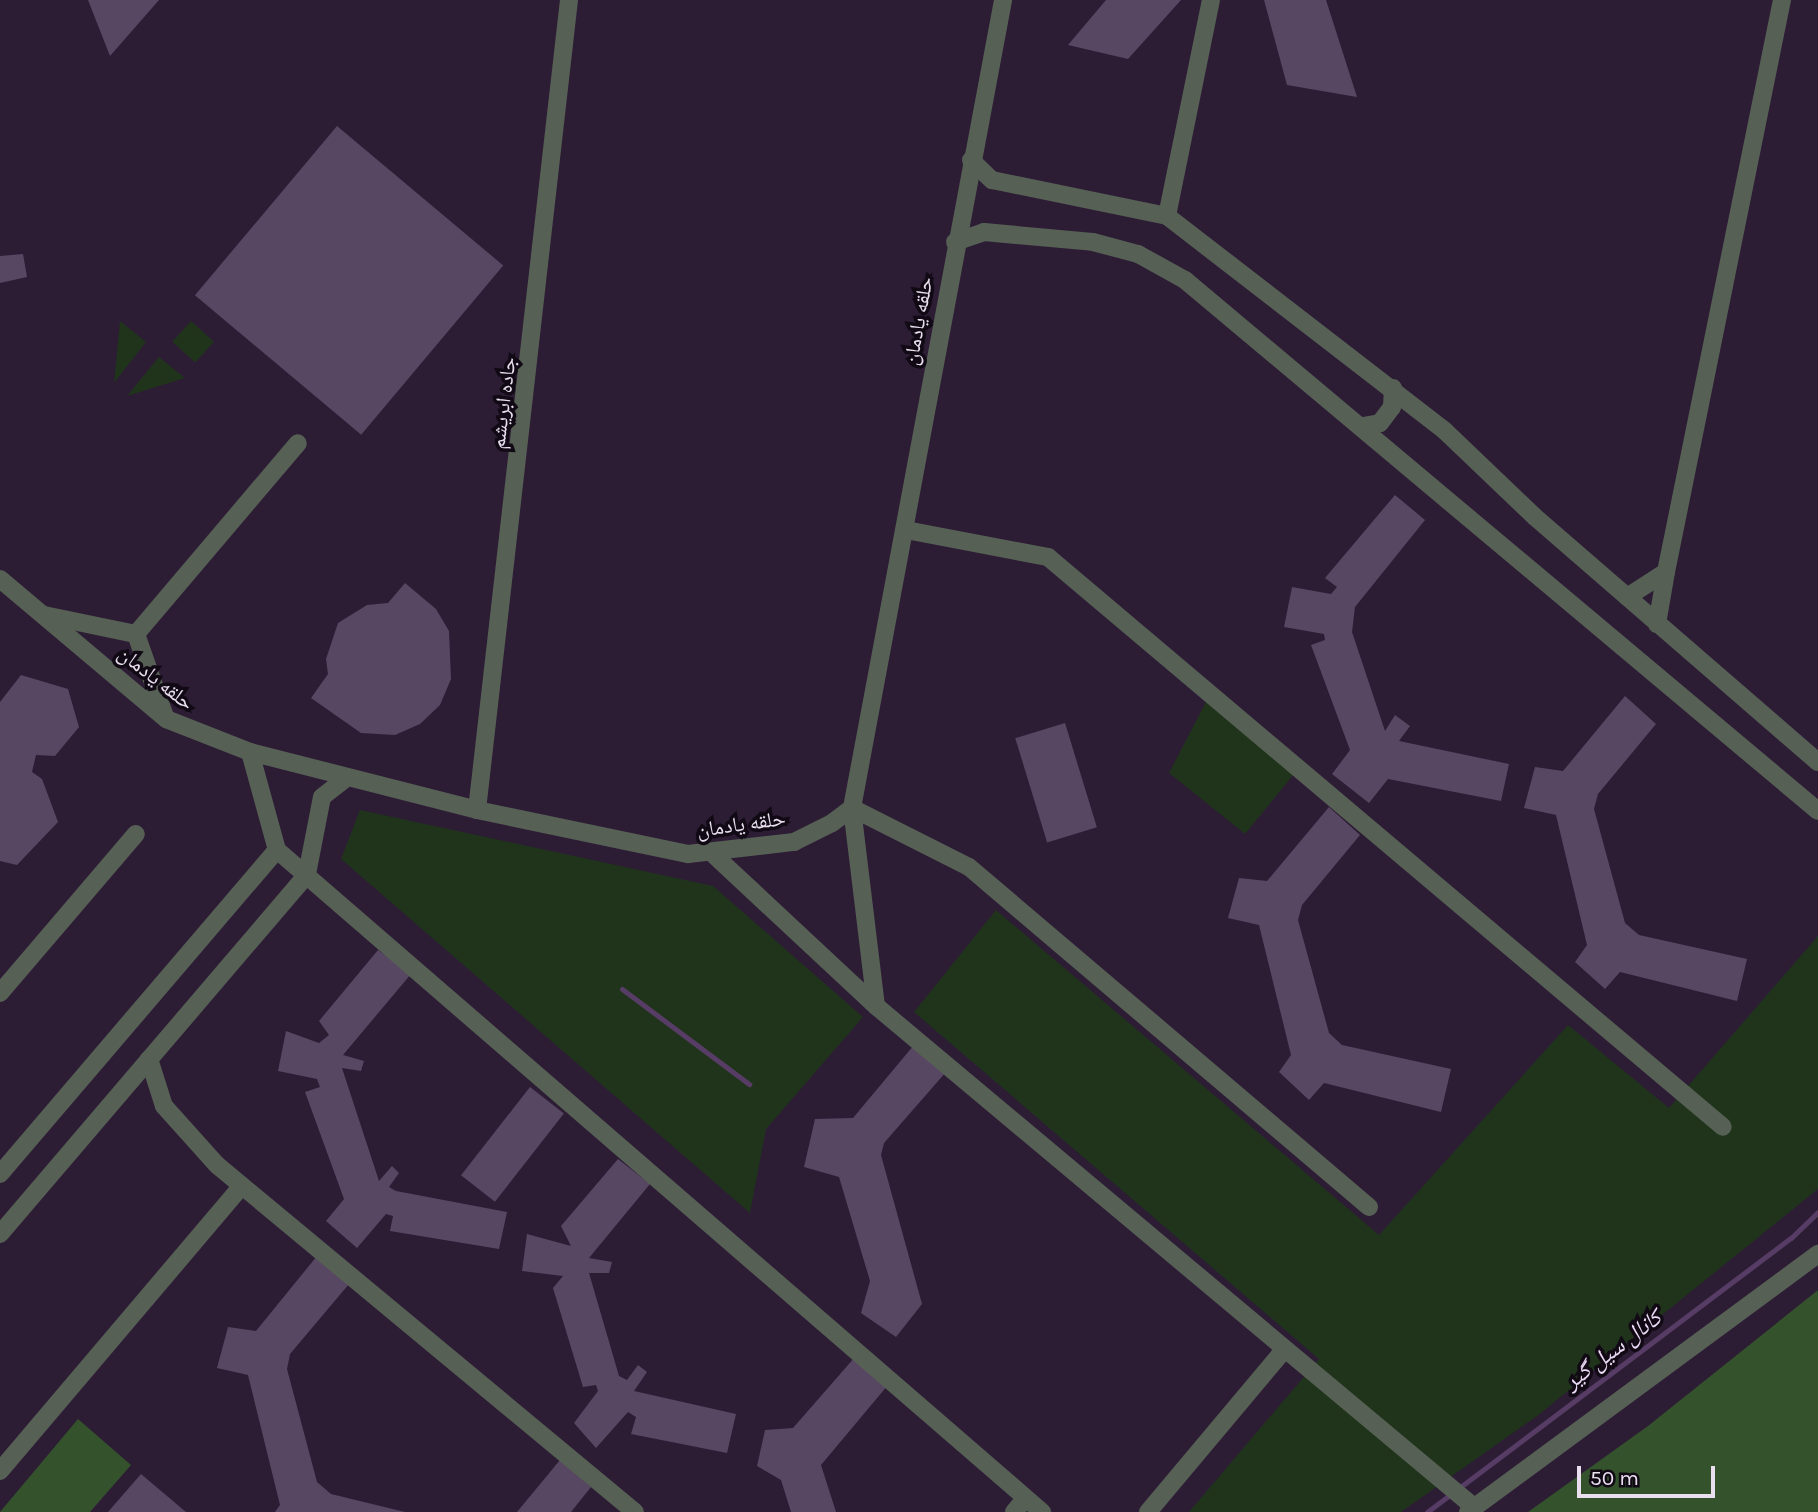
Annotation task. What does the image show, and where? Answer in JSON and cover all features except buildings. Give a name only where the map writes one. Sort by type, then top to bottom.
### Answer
[{"type":"street","name":"جاده ابریشم","points":[[477,810],[569,0]]},
{"type":"street","name":"حلقه یادمان","points":[[0,579],[166,719],[250,752],[477,810],[688,854],[714,855],[794,842],[852,808],[905,530],[955,242],[1003,0]]},
{"type":"street","points":[[1167,216],[1211,0]]},
{"type":"street","points":[[1657,624],[1782,0]]},
{"type":"street","points":[[971,160],[992,180],[1167,216],[1392,388],[1657,624],[1818,762]]},
{"type":"street","points":[[955,242],[984,232],[1041,234],[1138,254],[1185,280],[1363,426],[1818,811]]},
{"type":"street","points":[[1363,426],[1380,423],[1392,407],[1392,388]]},
{"type":"street","points":[[136,634],[298,443]]},
{"type":"street","points":[[905,530],[1048,557],[1723,1126]]},
{"type":"street","points":[[1627,597],[1666,572]]},
{"type":"street","points":[[43,614],[136,634]]},
{"type":"street","points":[[136,634],[166,719]]},
{"type":"street","points":[[250,752],[277,850],[1019,1505],[1042,1512]]},
{"type":"street","points":[[0,1234],[307,874],[322,797],[346,778]]},
{"type":"street","points":[[852,808],[876,1006]]},
{"type":"street","points":[[852,808],[969,867],[1369,1208]]},
{"type":"street","points":[[0,993],[136,834]]},
{"type":"street","points":[[0,1174],[277,850]]},
{"type":"street","points":[[714,855],[876,1006],[1283,1351],[1425,1467],[1471,1510],[1818,1254]]},
{"type":"street","points":[[149,1059],[164,1106],[242,1186],[635,1512]]},
{"type":"street","points":[[0,1471],[242,1186]]},
{"type":"street","points":[[1148,1512],[1283,1351]]},
{"type":"green space","points":[[120,321],[146,342],[114,383]]},
{"type":"green space","points":[[191,321],[214,342],[195,363],[172,342]]},
{"type":"green space","points":[[159,357],[185,378],[127,396]]},
{"type":"green space","points":[[1208,698],[1295,773],[1245,834],[1169,773]]},
{"type":"green space","points":[[360,810],[713,886],[863,1017],[766,1129],[750,1213],[341,859]]},
{"type":"green space","points":[[996,910],[1379,1235],[1568,1025],[1669,1108],[1818,936],[1818,1189],[1537,1416],[1401,1512],[1189,1512],[1319,1359],[914,1012]]},
{"type":"green space","points":[[1818,1290],[1818,1512],[1528,1512],[1648,1426]]},
{"type":"green space","points":[[78,1419],[131,1465],[90,1512],[0,1512]]},
{"type":"waterway","points":[[622,989],[749,1084]]},
{"type":"waterway","name":"کانال سیل گیر","points":[[1427,1512],[1791,1238],[1818,1212]]}]
